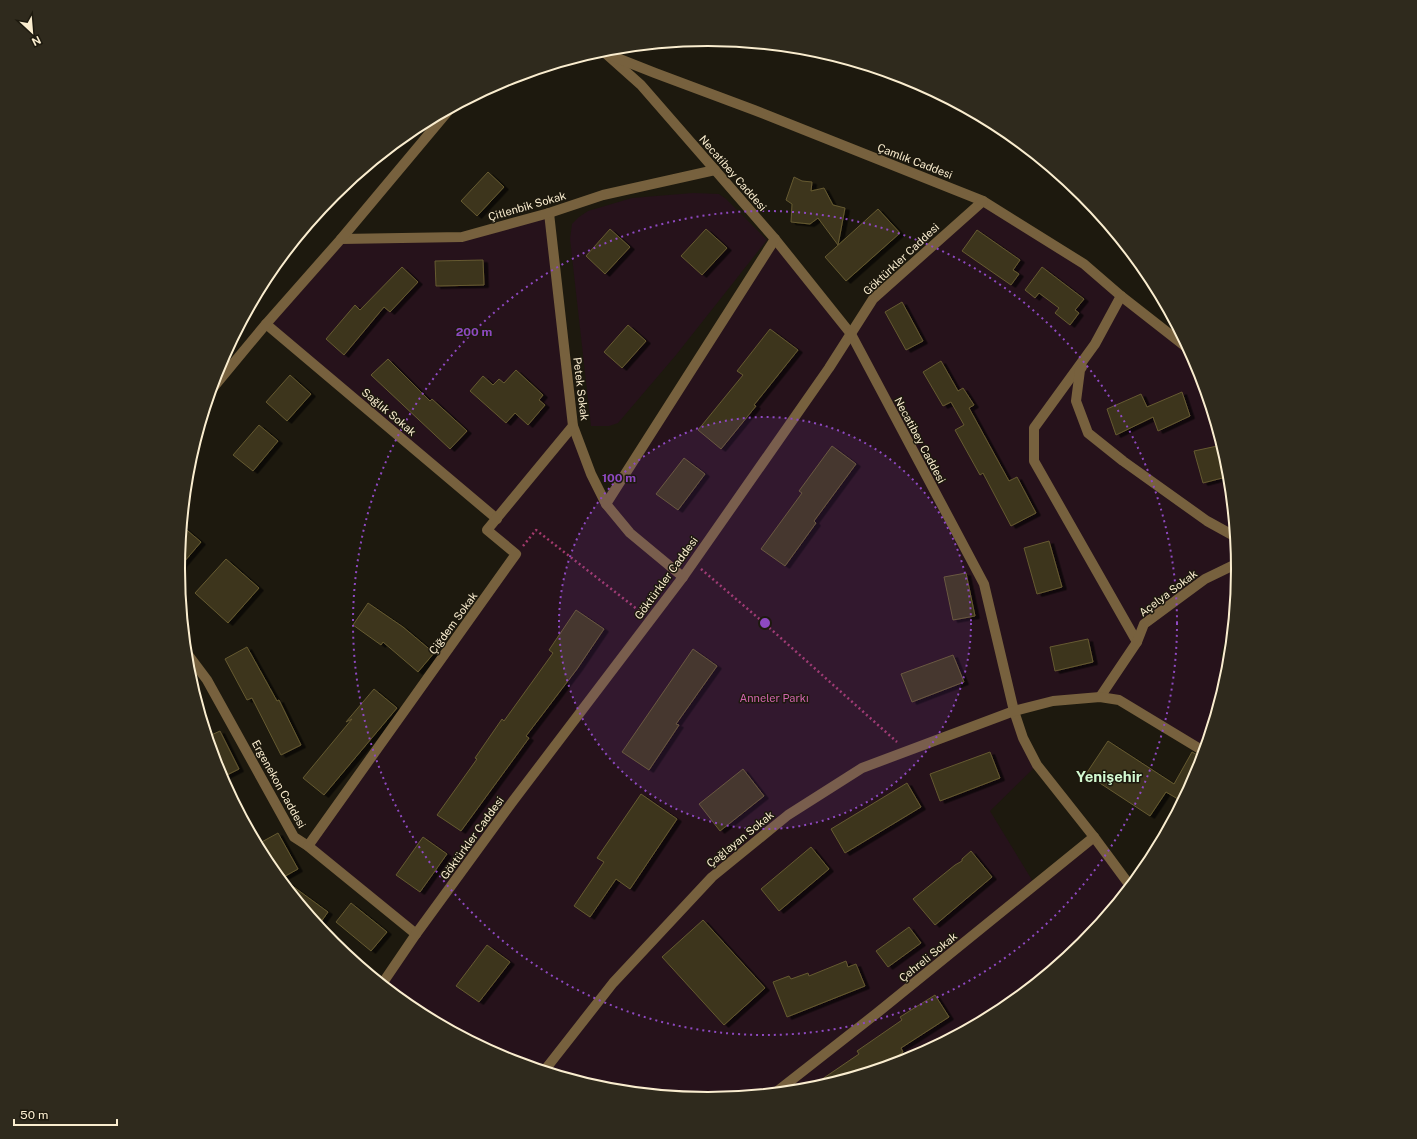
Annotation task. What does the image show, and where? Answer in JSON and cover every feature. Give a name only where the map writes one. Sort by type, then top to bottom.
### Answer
[{"type":"street","name":"Çamlık Caddesi","points":[[612,55],[983,201],[1084,264],[1120,296],[1180,342]]},
{"type":"street","name":"Necatibey Caddesi","points":[[607,56],[641,85],[774,239],[850,334],[984,584],[1014,711],[1023,738],[1037,765],[1128,883]]},
{"type":"street","points":[[223,375],[341,239],[441,120]]},
{"type":"street","name":"Çitlenbik Sokak","points":[[341,239],[462,236],[548,213],[603,195],[715,170]]},
{"type":"street","name":"Göktürkler Caddesi","points":[[384,980],[416,934],[518,795],[684,577],[829,368],[873,298],[983,201]]},
{"type":"street","name":"Petek Sokak","points":[[548,213],[574,426],[591,474],[606,504],[630,533],[684,577]]},
{"type":"street","points":[[606,504],[774,239]]},
{"type":"street","points":[[1120,296],[1080,370],[1076,401],[1088,433],[1123,461],[1207,521],[1231,534]]},
{"type":"street","name":"Sağlık Sokak","points":[[266,324],[496,519]]},
{"type":"street","points":[[1095,344],[1034,428],[1034,461],[1137,642]]},
{"type":"street","points":[[516,554],[487,530],[574,426]]},
{"type":"street","name":"Çiğdem Sokak","points":[[308,846],[516,554]]},
{"type":"street","name":"Açelya Sokak","points":[[1100,697],[1137,642],[1144,624],[1205,578],[1232,566]]},
{"type":"street","name":"Ergenekon Caddesi","points":[[193,662],[206,680],[294,837],[308,846],[416,934]]},
{"type":"street","name":"Çağlayan Sokak","points":[[547,1067],[613,984],[712,877],[788,815],[862,768],[1014,711],[1053,701],[1100,697],[1119,700],[1200,749]]},
{"type":"street","name":"Çehreli Sokak","points":[[783,1088],[1094,837]]},
{"type":"path","points":[[516,554],[536,530],[651,620]]},
{"type":"path","points":[[693,562],[764,623],[879,728],[907,751]]},
{"type":"green space","points":[[693,193],[719,194],[726,199],[767,240],[676,355],[618,423],[609,426],[591,426],[570,239],[572,224],[588,211],[632,198]]},
{"type":"green space","name":"Anneler Parkı","points":[[983,201],[1084,264],[1180,342],[1192,369],[1204,401],[1222,467],[1228,501],[1232,570],[1229,627],[1220,657],[1224,658],[1222,672],[1214,705],[1200,749],[1119,700],[1100,697],[1015,711],[1037,765],[990,811],[1035,885],[1094,837],[1128,883],[1102,915],[1079,940],[1027,985],[999,1005],[940,1039],[909,1053],[877,1065],[811,1083],[777,1089],[743,1092],[708,1093],[640,1089],[606,1083],[540,1065],[477,1039],[447,1023],[418,1005],[384,980],[415,934],[308,846],[516,554],[487,530],[496,519],[266,324],[341,239],[462,237],[549,213],[573,426],[606,503],[775,239],[850,334],[873,299]]},
{"type":"building","points":[[488,172],[504,187],[477,216],[461,201]]},
{"type":"building","points":[[794,177],[802,181],[812,182],[811,191],[824,188],[833,205],[845,208],[838,245],[818,218],[810,224],[791,222],[792,204],[786,200]]},
{"type":"building","points":[[878,209],[900,233],[846,281],[825,257]]},
{"type":"building","points":[[610,229],[630,247],[605,274],[586,256]]},
{"type":"building","points":[[706,229],[727,248],[702,275],[681,256]]},
{"type":"building","points":[[977,230],[1020,260],[1013,270],[1019,274],[1011,285],[962,251]]},
{"type":"building","points":[[483,260],[484,285],[436,286],[435,261]]},
{"type":"building","points":[[402,267],[418,282],[390,312],[384,307],[344,355],[326,339],[355,305],[360,310]]},
{"type":"building","points":[[1042,267],[1084,299],[1075,310],[1079,313],[1070,325],[1055,313],[1059,308],[1039,293],[1035,298],[1025,290]]},
{"type":"building","points":[[902,302],[923,341],[906,350],[885,312]]},
{"type":"building","points":[[628,325],[646,341],[622,368],[604,352]]},
{"type":"building","points":[[770,329],[798,350],[754,405],[756,406],[721,449],[698,430],[743,375],[737,371]]},
{"type":"building","points":[[388,359],[430,401],[432,399],[467,431],[450,449],[371,375]]},
{"type":"building","points":[[941,361],[958,391],[963,388],[974,405],[969,408],[1009,481],[1017,477],[1036,513],[1011,526],[983,473],[980,475],[955,430],[964,425],[951,402],[943,406],[923,372]]},
{"type":"building","points":[[516,370],[543,395],[539,400],[545,405],[528,425],[515,413],[506,423],[470,391],[483,376],[493,385],[499,379],[504,383]]},
{"type":"building","points":[[290,375],[311,394],[287,421],[266,402]]},
{"type":"building","points":[[1182,392],[1190,416],[1158,431],[1153,417],[1116,435],[1107,409],[1141,394],[1147,407]]},
{"type":"building","points":[[259,425],[278,441],[253,471],[233,455]]},
{"type":"building","points":[[832,446],[856,464],[814,521],[816,523],[785,566],[761,549],[802,493],[799,491]]},
{"type":"building","points":[[1217,446],[1224,478],[1203,483],[1194,451]]},
{"type":"building","points":[[684,458],[705,474],[678,510],[656,494]]},
{"type":"building","points":[[186,530],[201,542],[185,560]]},
{"type":"building","points":[[1049,541],[1062,587],[1037,594],[1024,548]]},
{"type":"building","points":[[226,559],[259,588],[228,623],[195,593]]},
{"type":"building","points":[[966,573],[975,616],[953,620],[944,577]]},
{"type":"building","points":[[368,603],[403,627],[434,653],[418,672],[383,642],[381,645],[353,625]]},
{"type":"building","points":[[576,610],[604,629],[577,669],[526,736],[529,738],[461,831],[437,815],[477,759],[475,758],[502,719],[504,721],[553,653],[549,650]]},
{"type":"building","points":[[1088,639],[1093,662],[1055,671],[1050,647]]},
{"type":"building","points":[[247,647],[277,701],[279,700],[301,745],[281,755],[252,698],[247,700],[225,659]]},
{"type":"building","points":[[693,649],[717,666],[676,724],[679,725],[649,770],[622,752]]},
{"type":"building","points":[[953,655],[964,682],[912,702],[901,674]]},
{"type":"building","points":[[374,689],[397,708],[324,795],[303,778],[352,719],[346,722]]},
{"type":"building","points":[[220,731],[239,769],[227,775],[212,735]]},
{"type":"building","points":[[1108,741],[1174,784],[1192,752],[1198,755],[1179,799],[1166,792],[1150,816],[1086,774]]},
{"type":"building","points":[[990,752],[1000,778],[940,801],[930,774]]},
{"type":"building","points":[[743,769],[764,796],[720,831],[699,804]]},
{"type":"building","points":[[907,783],[921,807],[845,853],[831,829]]},
{"type":"building","points":[[641,794],[677,819],[630,889],[616,879],[590,917],[574,906],[604,862],[597,858]]},
{"type":"building","points":[[278,833],[298,869],[285,876],[262,842]]},
{"type":"building","points":[[423,837],[447,854],[420,892],[396,875]]},
{"type":"building","points":[[811,847],[829,869],[779,911],[761,889]]},
{"type":"building","points":[[971,851],[992,877],[935,925],[913,899],[962,861],[962,859]]},
{"type":"building","points":[[291,885],[328,912],[321,922]]},
{"type":"building","points":[[351,903],[387,932],[371,951],[336,922]]},
{"type":"building","points":[[703,920],[765,988],[724,1025],[662,957]]},
{"type":"building","points":[[909,927],[921,943],[888,967],[876,951]]},
{"type":"building","points":[[487,945],[510,962],[479,1002],[456,986]]},
{"type":"building","points":[[846,961],[848,967],[856,964],[865,986],[787,1017],[773,982],[789,976],[791,979],[808,973],[809,976]]},
{"type":"building","points":[[935,995],[949,1017],[901,1048],[903,1052],[893,1059],[844,1075],[819,1081],[859,1054],[857,1051],[902,1020],[900,1017]]},
{"type":"district","name":"Yenişehir","points":[[1109,776]]}]
